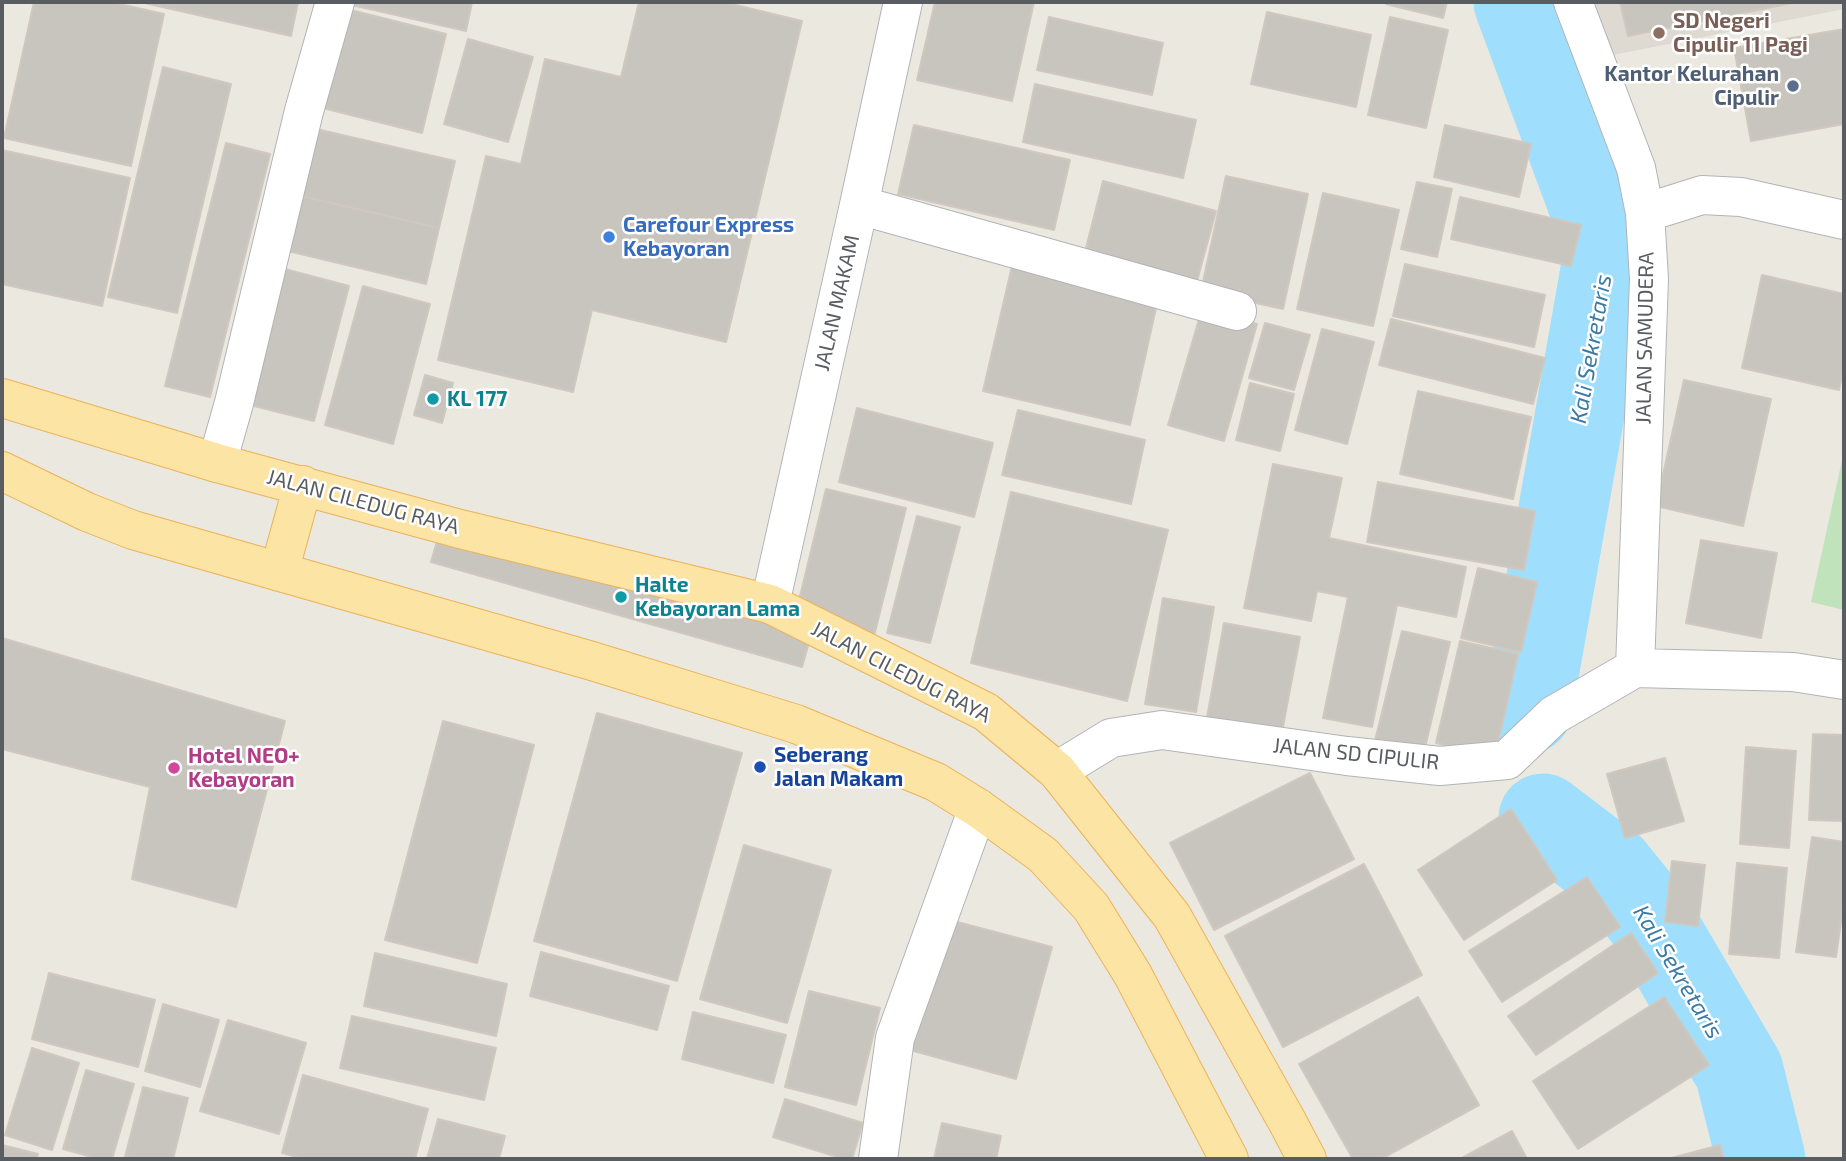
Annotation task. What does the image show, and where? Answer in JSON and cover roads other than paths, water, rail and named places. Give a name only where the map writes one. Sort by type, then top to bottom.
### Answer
[{"type":"main road","name":"JALAN CILEDUG RAYA","points":[[2,398],[217,463],[460,529],[770,604],[986,712],[1058,771],[1172,916],[1307,1159]]},
{"type":"main road","points":[[2,471],[87,512],[133,530],[593,662],[796,724],[936,782],[978,808],[1043,855],[1091,907],[1133,975],[1229,1159]]},
{"type":"main road","points":[[279,572],[303,485]]},
{"type":"street","points":[[217,463],[304,111],[335,2]]},
{"type":"street","name":"JALAN MAKAM","points":[[770,604],[903,2]]},
{"type":"street","name":"JALAN SAMUDERA","points":[[1573,2],[1636,168],[1645,213],[1649,279],[1635,668]]},
{"type":"street","points":[[1645,213],[1702,195],[1741,197],[1844,220]]},
{"type":"street","points":[[859,205],[1237,311]]},
{"type":"street","points":[[1635,668],[1793,672],[1844,680]]},
{"type":"street","name":"JALAN SD CIPULIR","points":[[1058,771],[1111,738],[1162,730],[1440,766],[1507,760],[1554,715],[1635,668]]},
{"type":"street","points":[[878,1159],[895,1038],[978,808]]},
{"type":"waterway","name":"Kali Sekretaris","points":[[1518,2],[1609,248],[1528,709]]},
{"type":"waterway","name":"Kali Sekretaris","points":[[1543,818],[1610,869],[1648,916],[1739,1071],[1761,1159]]},
{"type":"place","name":"SD Negeri Cipulir 11 Pagi","points":[[1659,33]]},
{"type":"place","name":"Kantor Kelurahan Cipulir","points":[[1793,86]]},
{"type":"place","name":"Carefour Express Kebayoran","points":[[609,237]]},
{"type":"place","name":"KL 177","points":[[433,399]]},
{"type":"place","name":"Halte Kebayoran Lama","points":[[621,597]]},
{"type":"place","name":"Seberang Jalan Makam","points":[[760,767]]},
{"type":"place","name":"Hotel NEO+ Kebayoran","points":[[174,768]]}]
